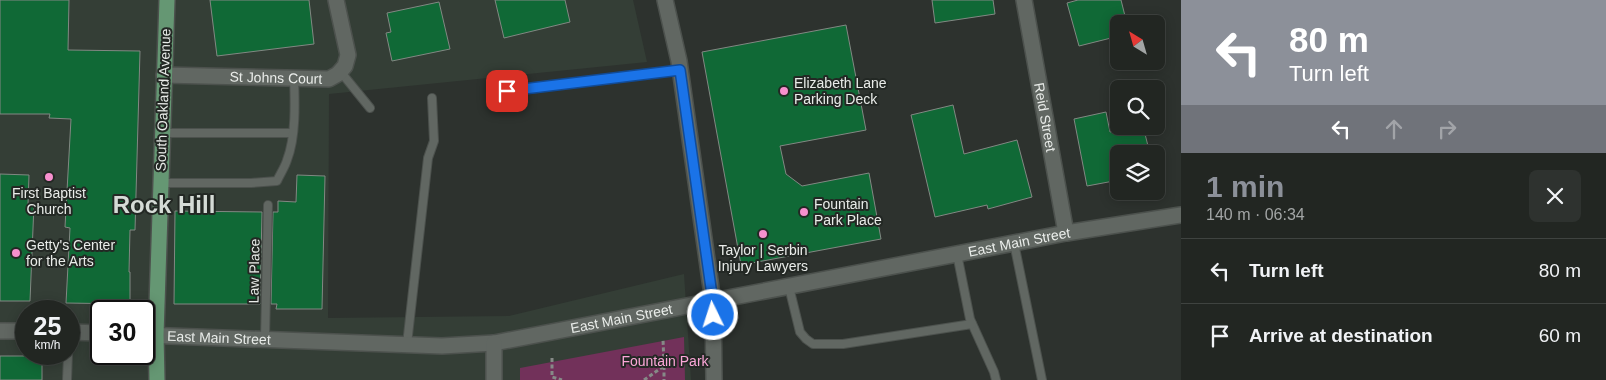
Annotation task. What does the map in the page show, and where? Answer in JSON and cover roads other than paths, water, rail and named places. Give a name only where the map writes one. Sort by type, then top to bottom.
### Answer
[{"type":"main road","name":"South Oakland Avenue","points":[[153,300],[161,184],[166,0]]},
{"type":"main road","name":"South Oakland Avenue","points":[[155,365],[157,380]]},
{"type":"street","name":"St Johns Court","points":[[164,75],[330,79],[345,66],[348,55],[336,0]]},
{"type":"street","points":[[665,0],[680,70],[713,302],[714,380]]},
{"type":"street","name":"Reid Street","points":[[1024,0],[1066,233]]},
{"type":"street","name":"East Main Street","points":[[155,335],[442,346],[494,344],[1066,233],[1181,215]]},
{"type":"street","points":[[0,330],[15,331]]},
{"type":"street","points":[[494,344],[494,380]]},
{"type":"lane","points":[[507,91],[680,70]]},
{"type":"lane","points":[[340,71],[370,108]]},
{"type":"lane","points":[[161,184],[277,181],[288,159],[295,107],[294,78]]},
{"type":"lane","points":[[407,344],[428,158],[434,142],[432,98]]},
{"type":"lane","points":[[162,133],[292,133]]},
{"type":"lane","name":"Law Place","points":[[265,339],[268,205]]},
{"type":"lane","points":[[1014,243],[1042,380]]},
{"type":"lane","points":[[958,254],[972,324],[996,380]]},
{"type":"lane","points":[[789,287],[800,332],[813,344],[843,344],[972,324]]},
{"type":"lane","points":[[67,380],[68,365]]},
{"type":"place","name":"Elizabeth Lane Parking Deck","points":[[784,91]]},
{"type":"place","name":"First Baptist Church","points":[[49,177]]},
{"type":"place","name":"Fountain Park Place","points":[[804,212]]},
{"type":"place","name":"Taylor | Serbin Injury Lawyers","points":[[763,234]]},
{"type":"place","name":"Getty's Center for the Arts","points":[[16,253]]},
{"type":"district","name":"Rock Hill","points":[[164,205]]},
{"type":"park label","name":"Fountain Park","points":[[665,361]]}]
